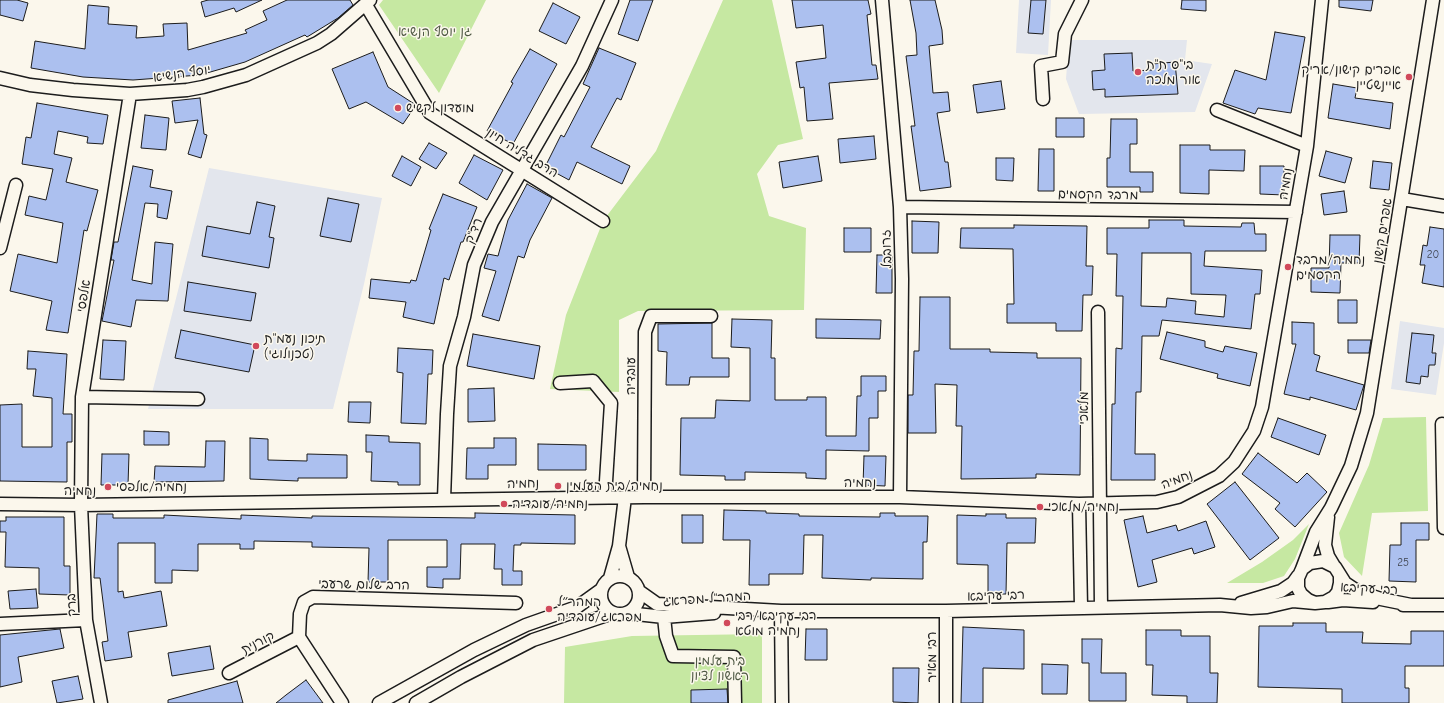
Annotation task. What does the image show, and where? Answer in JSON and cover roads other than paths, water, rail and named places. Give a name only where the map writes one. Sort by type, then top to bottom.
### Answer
[{"type":"street","name":"רד\"ק","points":[[444,499],[450,366],[464,317],[474,265],[492,222],[582,66],[612,0]]},
{"type":"street","name":"זרובבל","points":[[882,0],[900,207],[902,279],[900,497]]},
{"type":"street","points":[[1043,99],[1042,66],[1062,62],[1065,34],[1082,0]]},
{"type":"street","name":"נחמיה","points":[[0,504],[81,505],[605,497],[900,497],[1099,504],[1157,502],[1178,497],[1219,476],[1234,462],[1254,431],[1262,408],[1307,146],[1322,0]]},
{"type":"street","name":"אפרים קישון","points":[[1300,573],[1316,532],[1331,508],[1351,466],[1367,413],[1433,0]]},
{"type":"street","name":"הרב גדליה חיון","points":[[368,2],[430,113],[603,221]]},
{"type":"street","name":"יוסף הנשיא","points":[[0,78],[37,86],[130,94],[187,90],[246,75],[317,43],[331,34],[368,2]]},
{"type":"street","name":"אלפסי","points":[[81,505],[82,397],[130,94]]},
{"type":"street","points":[[1217,110],[1307,146]]},
{"type":"street","points":[[0,248],[16,185]]},
{"type":"street","points":[[1402,199],[1444,206]]},
{"type":"street","name":"מרבד הקסמים","points":[[900,207],[1296,212]]},
{"type":"street","name":"מלאכי","points":[[1098,312],[1101,607]]},
{"type":"street","name":"עובדיה","points":[[644,497],[645,332],[651,316],[711,316]]},
{"type":"street","points":[[560,383],[593,381],[611,403],[605,497]]},
{"type":"street","points":[[82,397],[198,399]]},
{"type":"street","points":[[1442,424],[1444,528]]},
{"type":"street","points":[[379,703],[474,650],[526,625],[577,607],[602,589],[610,578],[620,546],[625,497]]},
{"type":"street","points":[[1079,504],[1081,607]]},
{"type":"street","name":"ברק","points":[[81,505],[86,620],[101,703]]},
{"type":"street","name":"אפרים קישון","points":[[1331,508],[1325,545],[1328,556],[1337,571]]},
{"type":"street","points":[[620,546],[628,577]]},
{"type":"street","points":[[1310,562],[1326,562],[1337,571],[1340,583],[1338,592],[1331,600],[1320,603],[1306,599],[1301,594],[1298,584],[1300,573],[1310,562]]},
{"type":"street","name":"רבי עקיבא","points":[[1337,571],[1344,583],[1364,594],[1411,605]]},
{"type":"street","name":"רבי עקיבא","points":[[1232,605],[1275,594],[1288,588],[1300,573]]},
{"type":"street","points":[[416,703],[460,677],[533,640],[613,613],[627,613],[637,605],[640,592],[634,580],[628,577],[618,575],[610,578]]},
{"type":"street","points":[[602,589],[601,599],[603,605],[613,613]]},
{"type":"street","name":"המהר\"ל מפראג","points":[[640,592],[657,604],[761,610]]},
{"type":"street","name":"הרב שלום שרעבי","points":[[299,637],[300,614],[304,602],[313,597],[516,603]]},
{"type":"street","name":"רבי עקיבא","points":[[761,610],[946,611],[1232,605],[1256,608],[1293,601],[1320,603],[1351,600],[1411,605],[1444,605]]},
{"type":"street","name":"המהר\"ל מפראג","points":[[627,613],[664,617],[761,610]]},
{"type":"street","points":[[781,611],[782,703]]},
{"type":"street","name":"רבי מאיר","points":[[946,611],[946,703]]},
{"type":"street","points":[[664,617],[666,636],[673,656],[734,657],[735,703]]},
{"type":"street","points":[[0,624],[86,620]]},
{"type":"street","points":[[299,637],[342,703]]},
{"type":"street","name":"קורנית","points":[[229,673],[299,637]]},
{"type":"place","name":"בי\"ס ת\"ת אור מלכה","points":[[1138,72]]},
{"type":"place","name":"אפרים קישון/אריק איינשטיין","points":[[1409,77]]},
{"type":"place","name":"מועדון לקשיש","points":[[398,108]]},
{"type":"place","name":"נחמיה/מרבד הקסמים","points":[[1288,267]]},
{"type":"place","name":"תיכון נעמ\"ת (טכנולוגי)","points":[[256,346]]},
{"type":"place","name":"נחמיה/בית העלמין","points":[[558,486]]},
{"type":"place","name":"נחמיה/אלפסי","points":[[108,487]]},
{"type":"place","name":"נחמיה/עובדיה","points":[[504,504]]},
{"type":"place","name":"נחמיה/מלאכי","points":[[1040,507]]},
{"type":"place","name":"המהר״ל מפראג/עובדיה","points":[[549,609]]},
{"type":"place","name":"רבי עקיבא/רבי נחמיה מוטא","points":[[727,623]]},
{"type":"park label","name":"גן יוסף הנשיא","points":[[435,32]]},
{"type":"park label","name":"בית עלמין ראשון לציון","points":[[720,668]]}]
